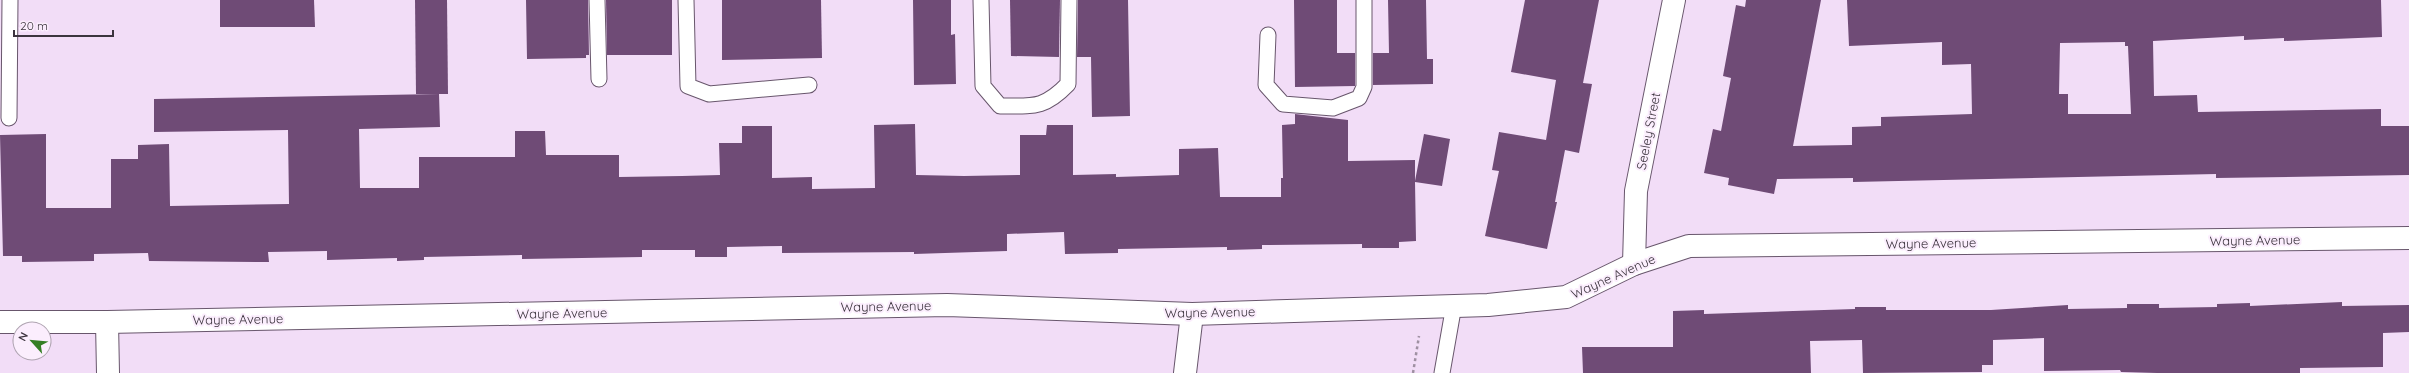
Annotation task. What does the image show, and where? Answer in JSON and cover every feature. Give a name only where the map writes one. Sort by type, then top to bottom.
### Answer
[{"type":"street","name":"Seeley Street","points":[[1634,264],[1636,191],[1674,0]]},
{"type":"street","name":"Wayne Avenue","points":[[0,322],[108,322],[947,305],[1192,314],[1496,304],[1566,297],[1634,264],[1689,246],[2409,238]]},
{"type":"street","points":[[1185,373],[1192,314]]},
{"type":"street","points":[[108,322],[108,373]]},
{"type":"lane","points":[[9,118],[10,0]]},
{"type":"lane","points":[[597,0],[599,79]]},
{"type":"lane","points":[[686,0],[688,86],[710,94],[809,86]]},
{"type":"lane","points":[[981,0],[982,86],[1000,106],[1032,106],[1053,100],[1068,84],[1070,0]]},
{"type":"lane","points":[[1268,35],[1266,85],[1283,104],[1333,108],[1359,98],[1364,87],[1364,0]]},
{"type":"lane","points":[[1442,373],[1454,305]]},
{"type":"path","points":[[1413,373],[1425,306]]},
{"type":"building","points":[[220,0],[314,0],[315,27],[220,27]]},
{"type":"building","points":[[415,0],[447,0],[448,94],[416,94]]},
{"type":"building","points":[[526,0],[588,0],[589,55],[586,55],[586,58],[527,59]]},
{"type":"building","points":[[606,0],[672,0],[672,55],[607,55]]},
{"type":"building","points":[[722,0],[821,0],[822,58],[722,60]]},
{"type":"building","points":[[913,0],[951,0],[951,35],[955,34],[956,84],[914,85]]},
{"type":"building","points":[[1010,0],[1060,0],[1059,57],[1011,56]]},
{"type":"building","points":[[1078,0],[1128,0],[1130,116],[1092,117],[1091,57],[1077,57]]},
{"type":"building","points":[[1294,0],[1337,0],[1337,53],[1355,53],[1355,86],[1295,87]]},
{"type":"building","points":[[1388,0],[1426,0],[1427,59],[1433,59],[1433,84],[1373,85],[1373,53],[1389,53]]},
{"type":"building","points":[[1525,0],[1599,0],[1583,83],[1592,84],[1579,153],[1565,150],[1555,202],[1557,202],[1547,249],[1485,236],[1499,171],[1492,170],[1499,132],[1546,140],[1556,80],[1511,72]]},
{"type":"building","points":[[1746,0],[1821,0],[1793,146],[1852,145],[1852,127],[1881,126],[1881,117],[1972,114],[1971,64],[1942,65],[1942,42],[1849,46],[1847,0],[2381,0],[2382,37],[2284,41],[2284,38],[2244,40],[2244,36],[2153,41],[2154,96],[2197,95],[2198,112],[2381,109],[2381,126],[2409,126],[2409,175],[2216,178],[2216,174],[1853,182],[1853,178],[1777,179],[1774,194],[1728,185],[1729,178],[1704,173],[1713,129],[1721,131],[1731,78],[1723,76],[1736,5],[1745,7]],"holes":[[[2125,42],[2125,46],[2128,46],[2131,114],[2068,114],[2068,94],[2059,94],[2060,43]]]},
{"type":"building","points":[[439,94],[440,127],[359,129],[360,188],[419,188],[419,157],[515,157],[515,131],[545,131],[546,155],[619,155],[619,177],[720,175],[719,143],[742,143],[742,126],[772,126],[772,178],[812,177],[812,189],[875,188],[874,125],[915,124],[916,175],[964,176],[1020,175],[1020,135],[1046,135],[1047,125],[1073,125],[1073,175],[1116,174],[1116,177],[1179,175],[1179,149],[1218,148],[1220,197],[1281,197],[1281,178],[1283,178],[1282,125],[1295,124],[1295,114],[1348,120],[1348,161],[1415,160],[1415,181],[1424,134],[1450,139],[1442,186],[1415,182],[1416,241],[1399,242],[1399,248],[1362,248],[1362,244],[1262,245],[1262,249],[1227,250],[1227,247],[1118,249],[1118,253],[1065,254],[1064,232],[1007,234],[1007,251],[914,254],[914,252],[782,253],[782,246],[727,247],[727,257],[695,257],[695,250],[642,250],[642,257],[522,259],[522,255],[424,257],[424,260],[397,261],[397,258],[327,260],[327,251],[268,252],[269,262],[149,261],[148,253],[94,254],[94,261],[22,262],[22,256],[3,256],[0,135],[46,134],[46,208],[111,208],[111,159],[138,159],[138,145],[169,144],[170,206],[289,204],[288,130],[154,132],[154,99]]},
{"type":"building","points":[[2342,302],[2342,306],[2409,305],[2409,332],[2383,333],[2383,367],[2300,368],[2300,373],[2157,373],[2121,372],[2120,370],[2044,371],[2044,338],[1993,340],[1993,365],[1982,365],[1982,372],[1863,373],[1862,340],[1810,341],[1811,373],[1583,373],[1582,347],[1673,347],[1673,311],[1704,310],[1704,314],[1855,309],[1855,307],[1886,307],[1886,310],[1991,310],[2068,305],[2068,309],[2127,308],[2127,304],[2159,304],[2159,308],[2217,307],[2217,304],[2250,303],[2250,306]]}]
